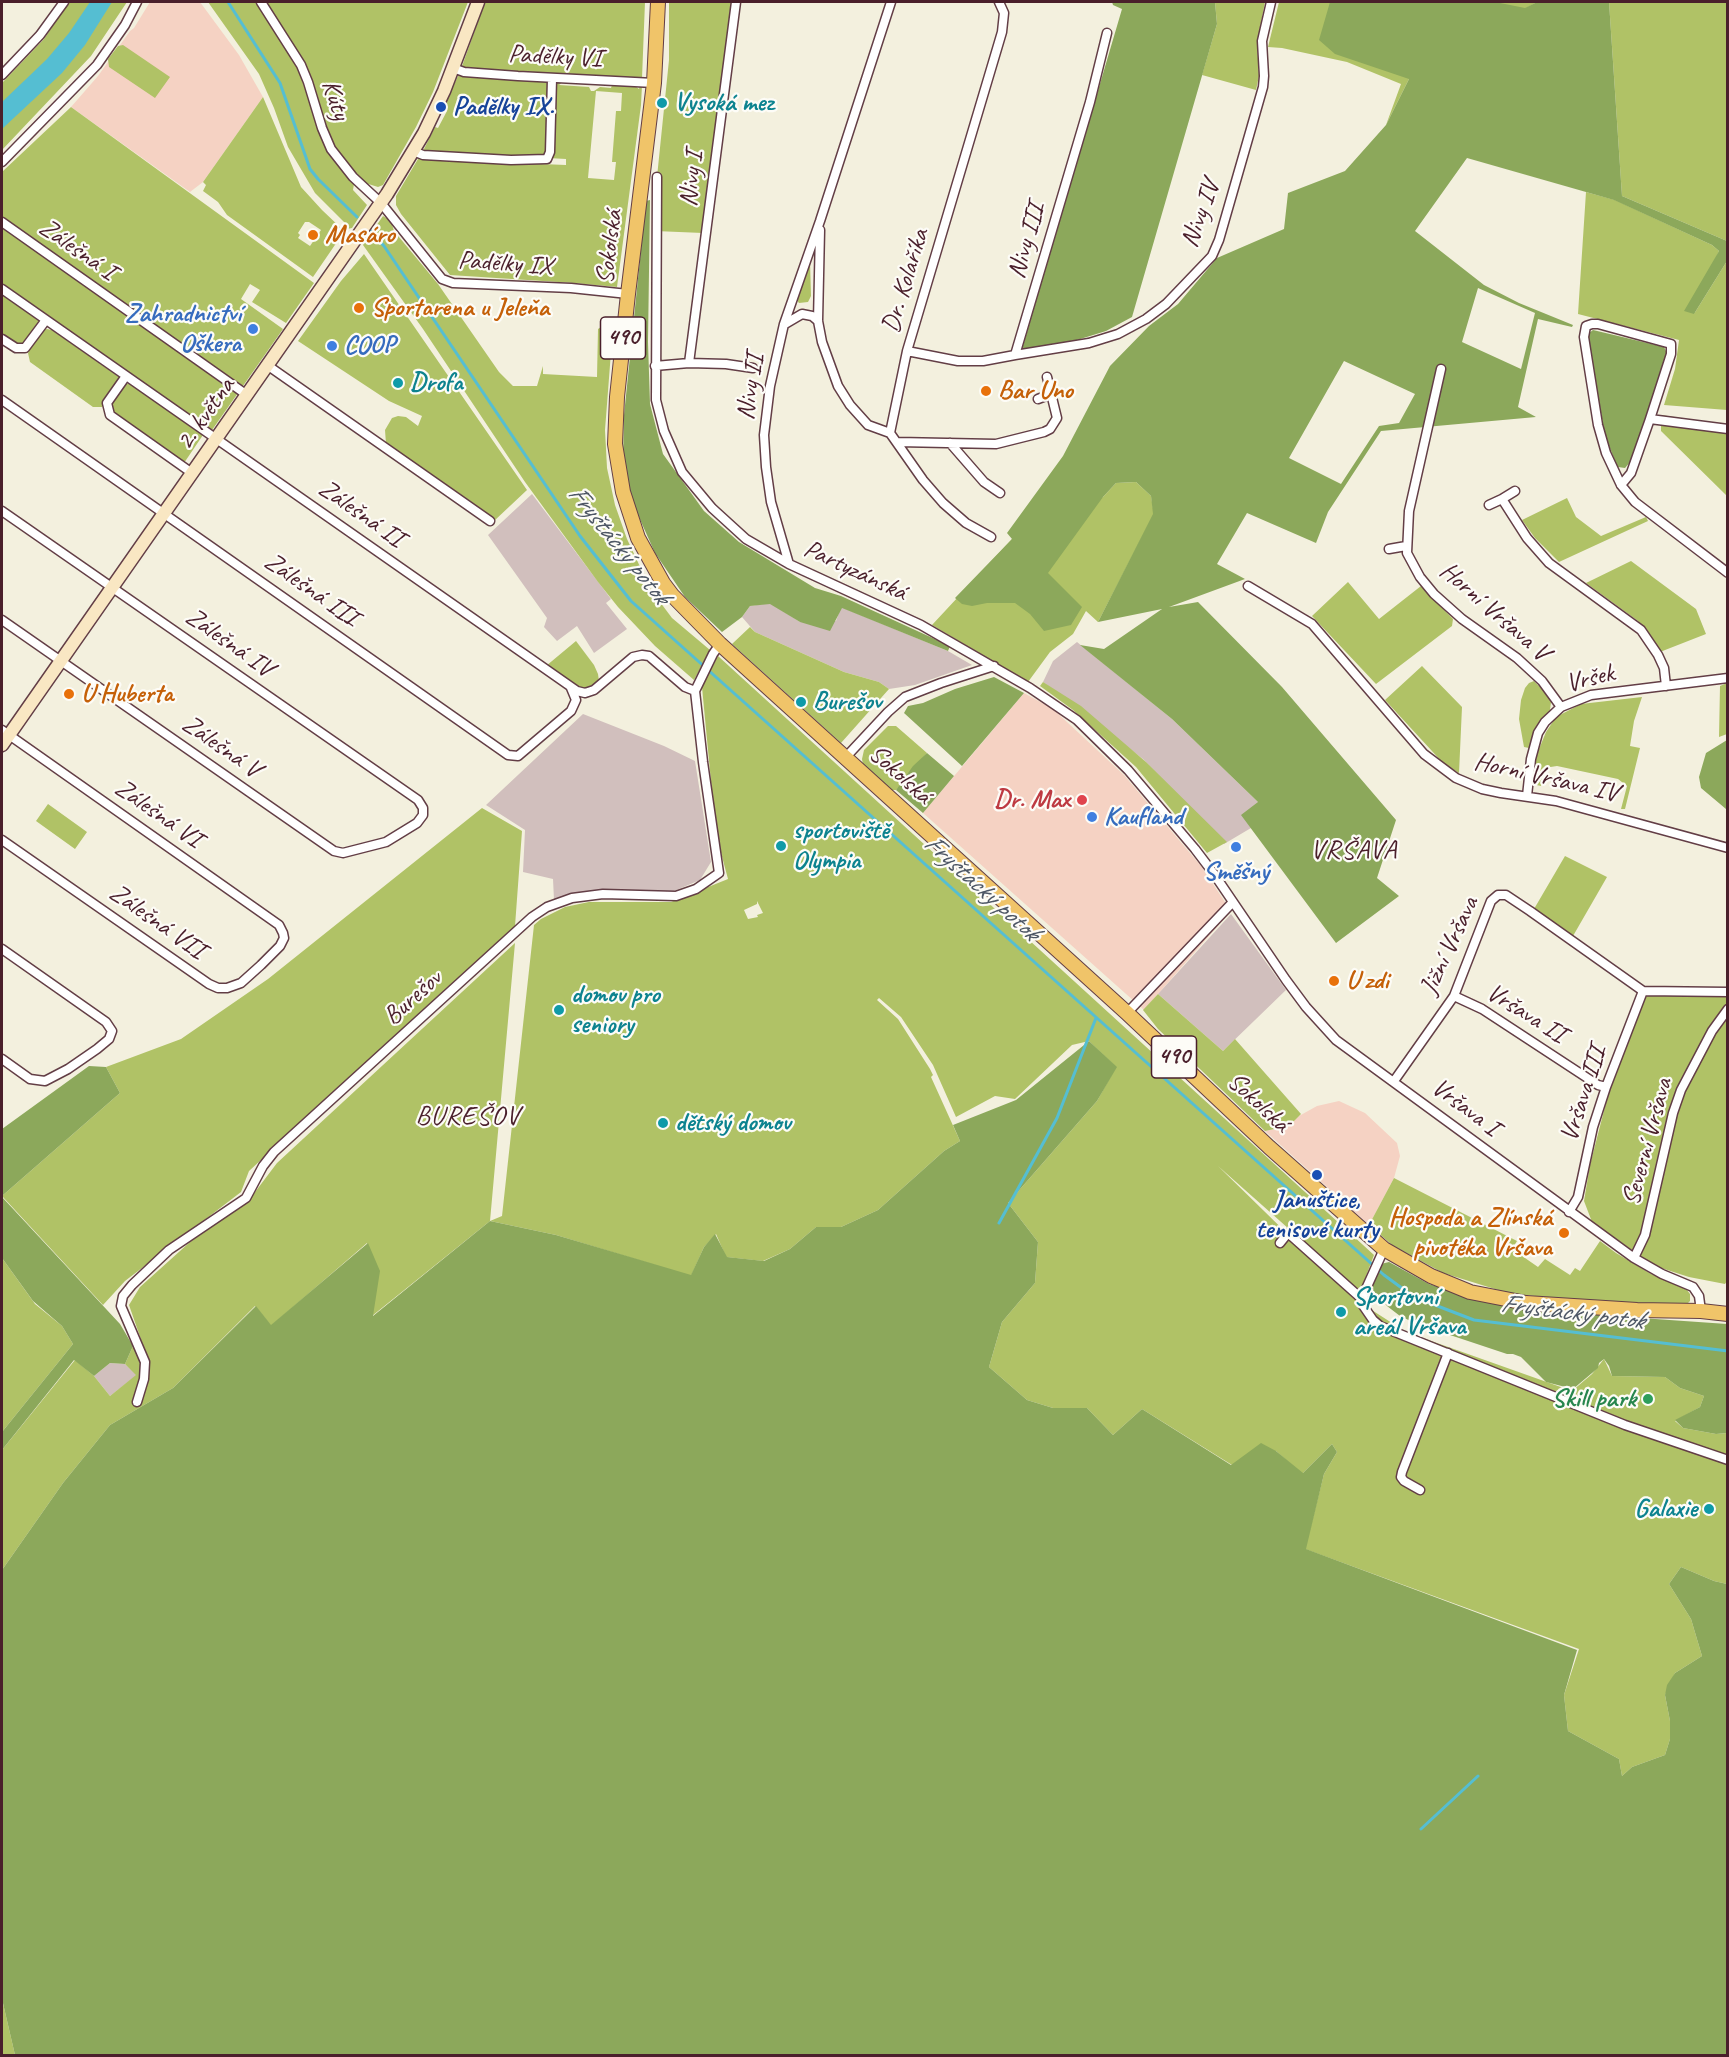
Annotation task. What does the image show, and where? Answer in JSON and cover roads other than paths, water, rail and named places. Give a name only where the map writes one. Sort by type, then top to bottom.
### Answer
[{"type":"main road","name":"Sokolská","points":[[658,2],[654,83],[628,294],[615,428],[617,460],[623,492],[638,538],[663,583],[717,649],[845,758],[1127,1013],[1269,1147],[1384,1249],[1431,1276],[1470,1292],[1526,1303],[1637,1310],[1701,1311]]},
{"type":"main road","name":"490","points":[[1701,1311],[1728,1314]]},
{"type":"street","points":[[3,71],[40,35],[63,2]]},
{"type":"street","points":[[2,162],[97,65],[125,25],[137,2]]},
{"type":"street","name":"Kúty","points":[[261,2],[300,65],[331,149],[377,208]]},
{"type":"street","name":"2. května","points":[[4,737],[113,588],[377,208],[413,151],[453,68],[478,2]]},
{"type":"street","name":"Nivy I","points":[[689,363],[736,2]]},
{"type":"street","name":"Nivy II","points":[[789,564],[771,502],[766,467],[765,435],[770,386],[784,324],[891,2]]},
{"type":"street","name":"Dr. Kolaříka","points":[[890,434],[907,351],[1002,32],[1004,13],[999,2]]},
{"type":"street","name":"Nivy IV","points":[[1015,355],[1105,339],[1118,334],[1166,304],[1212,256],[1219,240],[1263,87],[1262,41],[1271,2]]},
{"type":"street","name":"Nivy III","points":[[1015,355],[1090,102],[1107,33]]},
{"type":"street","name":"Padělky VI","points":[[453,68],[464,72],[552,79],[654,83]]},
{"type":"street","points":[[413,151],[423,155],[511,160],[547,159],[550,152],[552,79]]},
{"type":"street","name":"Partyzánská","points":[[657,177],[656,400],[664,431],[682,472],[712,508],[746,538],[789,564],[921,626],[994,666],[1045,697],[1077,720],[1117,759],[1195,849],[1233,902]]},
{"type":"street","name":"Padělky IX","points":[[377,208],[447,282],[571,288],[628,294]]},
{"type":"street","name":"Nivy II","points":[[820,221],[818,321],[822,342],[844,397],[868,425],[890,434]]},
{"type":"street","name":"Zálešná I","points":[[2,222],[247,395]]},
{"type":"street","name":"Zálešná II","points":[[2,289],[571,687]]},
{"type":"street","points":[[784,324],[801,314],[812,316],[818,321]]},
{"type":"street","points":[[2,339],[15,348],[25,348],[46,320]]},
{"type":"street","points":[[1621,485],[1631,473],[1671,354],[1671,344],[1598,324],[1589,325],[1584,330],[1600,435],[1621,485],[1635,502],[1728,573]]},
{"type":"street","points":[[907,351],[958,361],[1015,355]]},
{"type":"street","points":[[655,366],[689,363],[726,364],[753,368]]},
{"type":"street","points":[[267,365],[490,522]]},
{"type":"street","name":"Horní Vršava V","points":[[1441,369],[1409,511],[1407,553],[1434,594],[1462,619],[1517,658],[1542,681],[1561,707]]},
{"type":"street","points":[[126,376],[107,403],[110,416],[192,473]]},
{"type":"street","points":[[897,442],[996,444],[1044,432],[1050,429],[1057,418],[1047,377]]},
{"type":"street","points":[[1038,399],[1051,394]]},
{"type":"street","name":"Zálešná III","points":[[2,400],[511,756],[518,756],[571,711],[576,700],[571,687]]},
{"type":"street","points":[[1650,419],[1728,429]]},
{"type":"street","points":[[890,434],[923,480],[943,503],[966,524],[991,537]]},
{"type":"street","points":[[950,443],[984,482],[1000,493]]},
{"type":"street","points":[[1489,505],[1515,491]]},
{"type":"street","points":[[1502,499],[1527,538],[1549,563],[1641,630],[1658,655],[1664,669],[1666,686]]},
{"type":"street","name":"Zálešná IV","points":[[2,511],[418,800],[423,808],[423,815]]},
{"type":"street","points":[[1389,549],[1406,546]]},
{"type":"street","name":"Horní Vršava IV","points":[[1248,586],[1312,624],[1425,753],[1456,778],[1501,794],[1527,795],[1728,848]]},
{"type":"street","name":"Zálešná V","points":[[2,620],[334,851],[340,853],[386,842],[417,824],[423,815]]},
{"type":"street","points":[[571,687],[585,693],[594,690],[633,657],[642,655],[652,658],[685,687],[697,687],[717,649]]},
{"type":"street","points":[[845,758],[888,712],[905,698],[941,683],[994,666]]},
{"type":"street","name":"Vršek","points":[[1527,795],[1531,759],[1538,733],[1545,722],[1561,707],[1591,695],[1728,678]]},
{"type":"street","name":"Burešov","points":[[136,1402],[144,1379],[145,1362],[122,1306],[123,1296],[169,1250],[246,1197],[263,1166],[274,1152],[532,917],[547,907],[572,897],[603,894],[676,896],[696,889],[719,873],[703,762],[697,687]]},
{"type":"street","name":"Zálešná VI","points":[[4,737],[279,925],[284,938]]},
{"type":"street","name":"Zálešná VII","points":[[2,840],[218,988],[227,988],[241,983],[261,966],[280,946],[284,938]]},
{"type":"street","name":"Jižní Vršava","points":[[1394,1081],[1454,996],[1494,897],[1506,895],[1643,991]]},
{"type":"street","points":[[1127,1013],[1233,902]]},
{"type":"street","name":"Vršava I","points":[[1233,902],[1286,980],[1336,1040],[1634,1258],[1662,1274],[1693,1287],[1699,1296],[1701,1311]]},
{"type":"street","points":[[2,949],[106,1022],[111,1028],[111,1035],[106,1042],[49,1080],[42,1082],[30,1079],[2,1059]]},
{"type":"street","points":[[1643,991],[1728,992]]},
{"type":"street","name":"Vršava III","points":[[1569,1212],[1578,1197],[1593,1127],[1606,1087],[1643,991]]},
{"type":"street","name":"Vršava II","points":[[1454,996],[1482,1010],[1598,1085],[1606,1087]]},
{"type":"street","name":"Severní Vršava","points":[[1634,1258],[1645,1235],[1673,1113],[1712,1031],[1728,1009]]},
{"type":"street","points":[[1280,1243],[1288,1233],[1363,1300]]},
{"type":"street","points":[[1384,1249],[1362,1304],[1380,1326],[1625,1425],[1728,1460]]},
{"type":"street","points":[[1420,1490],[1404,1481],[1401,1477],[1402,1472],[1448,1353]]},
{"type":"water","points":[[90,2],[112,2],[85,45],[62,73],[2,129],[2,102],[47,59],[69,33]]},
{"type":"waterway","name":"Fryštácký potok","points":[[228,2],[280,83],[310,169],[357,217]]},
{"type":"waterway","name":"Fryštácký potok","points":[[367,227],[384,246],[580,536],[631,601],[1384,1275],[1414,1297],[1474,1320],[1728,1351]]},
{"type":"waterway","points":[[999,1223],[1057,1118],[1096,1018]]},
{"type":"waterway","points":[[1421,1829],[1478,1776]]},
{"type":"place","name":"Vysoká mez","points":[[662,103]]},
{"type":"place","name":"Padělky IX.","points":[[441,107]]},
{"type":"place","name":"Masáro","points":[[313,235]]},
{"type":"place","name":"Sportarena u Jeleňa","points":[[359,308]]},
{"type":"place","name":"Zahradnictví Oškera","points":[[253,329]]},
{"type":"place","name":"COOP","points":[[332,346]]},
{"type":"place","name":"Drofa","points":[[398,383]]},
{"type":"place","name":"Bar Uno","points":[[986,391]]},
{"type":"place","name":"U Huberta","points":[[69,694]]},
{"type":"place","name":"Burešov","points":[[801,702]]},
{"type":"place","name":"Dr. Max","points":[[1082,800]]},
{"type":"place","name":"Kaufland","points":[[1092,817]]},
{"type":"place","name":"sportoviště Olympia","points":[[781,846]]},
{"type":"place","name":"Směšný","points":[[1236,847]]},
{"type":"place","name":"U zdi","points":[[1334,981]]},
{"type":"place","name":"domov pro seniory","points":[[559,1010]]},
{"type":"place","name":"dětský domov","points":[[663,1123]]},
{"type":"place","name":"Januštice, tenisové kurty","points":[[1317,1175]]},
{"type":"place","name":"Hospoda a Zlínská pivotéka Vršava","points":[[1564,1233]]},
{"type":"place","name":"Sportovní areál Vršava","points":[[1341,1312]]},
{"type":"place","name":"Skill park","points":[[1648,1399]]},
{"type":"place","name":"Galaxie","points":[[1709,1509]]},
{"type":"district","name":"VRŠAVA","points":[[1354,851]]},
{"type":"district","name":"BUREŠOV","points":[[468,1117]]}]
